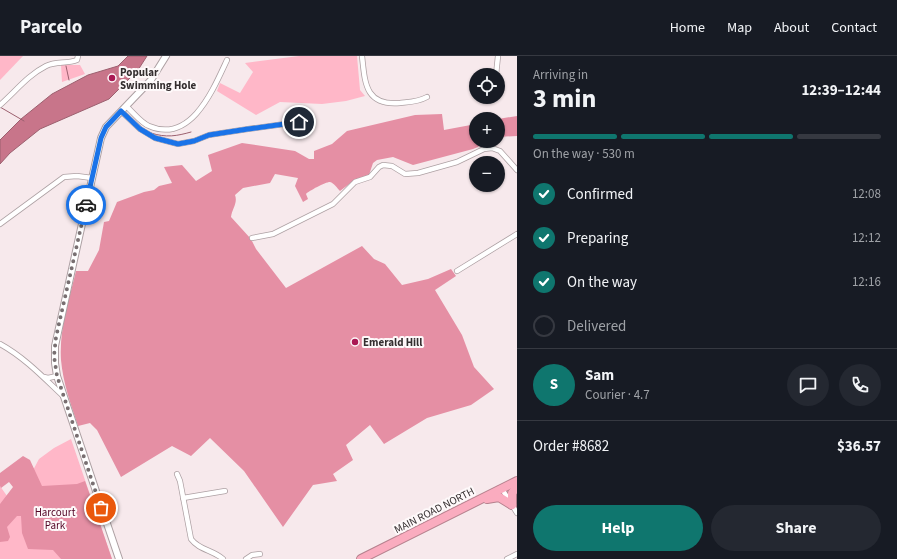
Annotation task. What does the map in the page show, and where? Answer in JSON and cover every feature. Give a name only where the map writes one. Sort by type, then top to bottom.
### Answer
[{"type":"highway","name":"MAIN ROAD NORTH","points":[[361,559],[517,481]]},
{"type":"highway","points":[[478,500],[499,498],[512,504],[512,493],[517,487]]},
{"type":"street","points":[[0,105],[36,72],[52,64],[72,62],[77,60],[78,56]]},
{"type":"street","points":[[119,559],[57,376],[54,356],[56,337],[98,146],[103,132],[110,121],[154,75],[166,56]]},
{"type":"street","points":[[362,56],[368,90],[379,101],[392,104],[420,101],[427,98]]},
{"type":"street","points":[[497,68],[498,56]]},
{"type":"street","points":[[126,106],[148,126],[161,130],[176,129],[195,115],[204,106],[228,60]]},
{"type":"street","points":[[121,111],[140,129],[155,138],[178,144],[194,141],[209,135],[299,122]]},
{"type":"street","points":[[252,238],[273,234],[333,204],[355,182],[370,177],[379,167],[384,165],[392,166],[405,174],[418,173],[457,162],[484,149],[492,148],[500,151],[517,170]]},
{"type":"street","points":[[0,224],[64,178],[77,176],[92,178]]},
{"type":"street","points":[[457,271],[517,234]]},
{"type":"street","points":[[0,344],[22,358],[65,397]]},
{"type":"street","points":[[44,377],[48,378],[57,376]]},
{"type":"street","points":[[177,474],[180,481],[190,534],[194,543],[200,548],[214,552],[223,559]]},
{"type":"street","points":[[502,489],[517,513]]},
{"type":"street","points":[[183,498],[225,491]]},
{"type":"street","points":[[246,559],[252,555],[260,554]]},
{"type":"street","points":[[507,559],[517,554]]},
{"type":"green space","points":[[0,56],[23,56],[0,80]]},
{"type":"green space","points":[[299,56],[357,56],[360,90],[365,96],[346,101],[322,104],[280,102],[256,115],[217,91],[220,83],[240,93],[253,72],[245,63]]},
{"type":"green space","points":[[61,65],[80,65],[85,74],[62,82]]},
{"type":"green space","points":[[442,114],[444,130],[469,125],[469,148],[476,148],[413,165],[393,157],[377,160],[373,163],[369,175],[353,181],[340,191],[334,184],[330,182],[325,183],[306,194],[308,199],[303,202],[295,186],[298,178],[275,174],[270,183],[243,188],[235,195],[236,198],[231,217],[251,239],[256,249],[286,288],[362,246],[374,259],[385,264],[402,285],[428,279],[451,269],[456,276],[435,290],[462,335],[474,367],[494,389],[471,405],[427,418],[384,444],[370,425],[346,445],[353,460],[333,474],[337,481],[313,485],[283,527],[244,471],[210,438],[191,456],[172,446],[121,477],[97,430],[90,423],[78,426],[68,394],[61,360],[65,315],[76,271],[88,271],[99,250],[104,222],[109,221],[117,202],[154,190],[159,186],[172,183],[164,167],[182,165],[196,181],[212,171],[208,155],[242,143],[295,151],[309,159],[314,159],[314,151],[332,144],[347,131],[415,115]]},
{"type":"green space","points":[[517,116],[517,136],[505,137],[505,118]]},
{"type":"green space","name":"Harcourt Park","points":[[71,439],[112,559],[0,559],[0,486],[14,506],[39,459],[54,448]]},
{"type":"green space","name":"Harcourt Park","points":[[23,456],[30,460],[42,486],[77,484],[85,481],[91,498],[87,503],[96,512],[112,559],[61,559],[53,550],[28,549],[22,533],[21,516],[17,516],[7,527],[10,537],[8,541],[0,542],[0,504],[13,487],[9,482],[1,488],[0,473]]},
{"type":"shaded area","points":[[128,56],[147,56],[138,70],[109,99],[40,129],[10,153],[0,164],[0,140],[21,119],[52,94],[88,75],[118,66]]},
{"type":"waterway","points":[[66,66],[69,80]]},
{"type":"waterway","points":[[0,107],[24,121]]},
{"type":"waterway","points":[[128,114],[143,129]]},
{"type":"waterway","points":[[151,133],[162,136],[171,136],[191,132]]},
{"type":"way so far","points":[[86,205],[58,326],[54,356],[57,376],[101,508]]},
{"type":"place","name":"Popular Swimming Hole","points":[[112,78]]},
{"type":"place","name":"Emerald Hill","points":[[355,342]]},
{"type":"route","points":[[86,205],[98,146],[106,127],[121,111],[140,129],[155,138],[178,144],[194,141],[209,135],[261,126],[299,122]]}]
